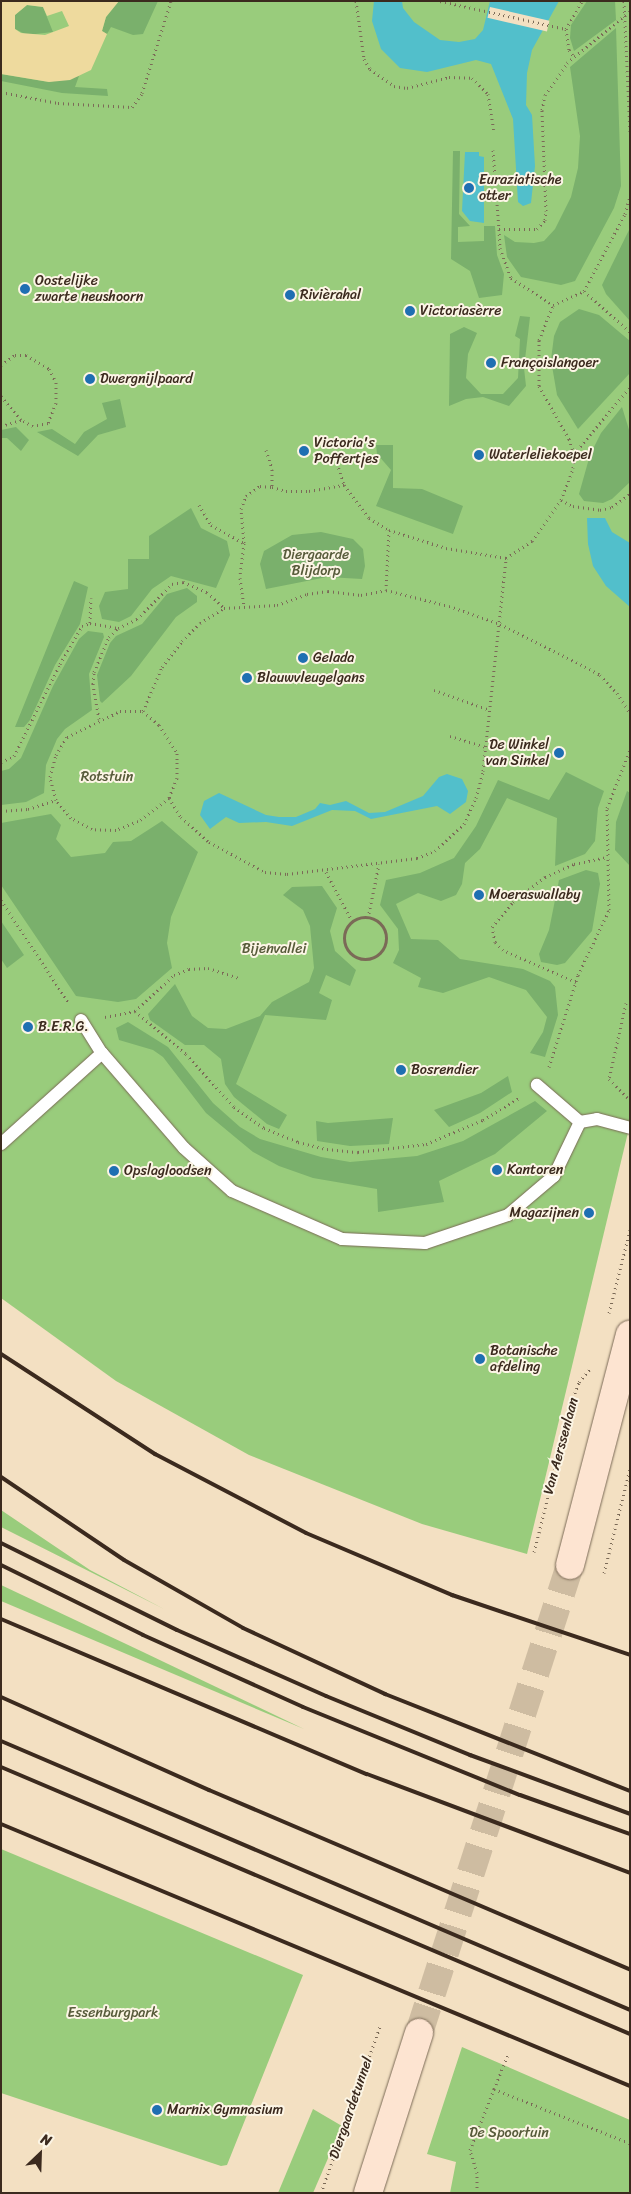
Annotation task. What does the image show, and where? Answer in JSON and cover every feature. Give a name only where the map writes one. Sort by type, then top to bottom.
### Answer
[{"type":"street","points":[[570,1565],[618,1329]]},
{"type":"street","points":[[368,2193],[419,2033]]},
{"type":"lane","points":[[81,1020],[102,1053],[184,1148],[232,1191],[342,1239],[425,1243],[508,1215],[554,1176],[580,1122]]},
{"type":"lane","points":[[1,1144],[102,1053]]},
{"type":"lane","points":[[537,1085],[580,1122]]},
{"type":"lane","points":[[580,1122],[597,1119],[630,1128]]},
{"type":"path","points":[[1,92],[58,103],[132,107],[142,93],[171,1]]},
{"type":"path","points":[[356,1],[364,59],[370,69],[394,86],[407,88],[449,77],[472,78],[488,94],[494,130]]},
{"type":"path","points":[[440,1],[566,29]]},
{"type":"path","points":[[574,57],[569,50],[566,29],[582,1]]},
{"type":"path","points":[[624,1],[628,12],[630,135]]},
{"type":"path","points":[[499,229],[530,231],[537,229],[545,220],[542,110],[545,95],[554,79],[574,57],[628,12]]},
{"type":"path","points":[[493,150],[500,248],[511,278],[553,305]]},
{"type":"path","points":[[574,454],[540,386],[539,340],[553,305],[584,291],[625,214],[630,196]]},
{"type":"path","points":[[584,291],[630,332]]},
{"type":"path","points":[[1,365],[15,355],[26,355],[48,368],[56,382],[56,403],[48,423],[33,426],[21,420],[1,396]]},
{"type":"path","points":[[337,442],[337,463],[344,485],[369,518],[389,530],[446,548],[506,558],[532,541],[561,500],[568,485],[574,454],[630,388]]},
{"type":"path","points":[[1,426],[21,420]]},
{"type":"path","points":[[266,450],[272,469],[272,487]]},
{"type":"path","points":[[244,605],[240,578],[244,543],[241,508],[246,496],[260,486],[272,487],[286,492],[309,491],[344,485]]},
{"type":"path","points":[[561,500],[573,506],[600,510],[612,507],[630,494]]},
{"type":"path","points":[[198,504],[211,525],[244,543]]},
{"type":"path","points":[[386,590],[389,530]]},
{"type":"path","points":[[169,798],[181,817],[197,834],[265,872],[326,872],[417,858],[435,851],[464,824],[476,798],[486,747],[506,558]]},
{"type":"path","points":[[99,719],[93,684],[94,672],[109,637],[118,628],[137,618],[172,584],[195,585],[224,608]]},
{"type":"path","points":[[143,711],[162,667],[182,641],[200,623],[224,608],[244,605],[277,605],[307,594],[328,591],[361,595],[386,590],[449,606],[500,624],[600,676],[618,693],[630,713]]},
{"type":"path","points":[[90,623],[91,598]]},
{"type":"path","points":[[1,762],[14,756],[60,664],[82,626],[90,623],[118,628]]},
{"type":"path","points":[[434,690],[490,710]]},
{"type":"path","points":[[120,711],[143,711],[159,725],[177,753],[177,778],[169,798],[138,821],[116,830],[92,829],[71,818],[56,800],[50,777],[56,755],[67,737],[99,719],[120,711]]},
{"type":"path","points":[[450,736],[486,747]]},
{"type":"path","points":[[135,1011],[186,1054],[234,1108],[264,1128],[298,1142],[358,1152],[426,1144],[483,1120],[537,1085],[558,1046],[576,982],[609,910],[607,808],[630,750]]},
{"type":"path","points":[[1,811],[28,809],[56,800]]},
{"type":"path","points":[[576,982],[503,950],[495,942],[492,927],[513,902],[545,877],[574,864],[607,857]]},
{"type":"path","points":[[368,918],[379,864]]},
{"type":"path","points":[[326,872],[352,922]]},
{"type":"path","points":[[1,900],[81,1020],[135,1011],[174,975],[189,969],[208,968],[239,978]]},
{"type":"path","points":[[368,918],[382,926],[386,935],[379,953],[370,958],[356,956],[345,946],[344,936],[352,922],[368,918]]},
{"type":"path","points":[[626,1003],[608,1079],[630,1100]]},
{"type":"path","points":[[618,1329],[630,1230]]},
{"type":"path","name":"Van Aerssenlaan","points":[[534,1552],[573,1398],[579,1382],[592,1367]]},
{"type":"path","points":[[604,1573],[630,1469]]},
{"type":"path","name":"Diergaardetunnel","points":[[321,2193],[381,2024]]},
{"type":"path","points":[[477,2193],[477,2173],[470,2150],[508,2055]]},
{"type":"path","points":[[494,2088],[630,2144]]},
{"type":"green space","name":"Diergaarde Blijdorp","points":[[1,1],[630,1],[630,1124],[527,1554],[422,1524],[249,1455],[116,1381],[1,1298]]},
{"type":"green space","points":[[119,1],[158,1],[143,34],[133,35],[111,27],[107,34],[102,31],[106,17]]},
{"type":"green space","points":[[587,1],[615,1],[616,20],[574,51],[570,38],[571,25]]},
{"type":"green space","points":[[27,5],[43,7],[53,32],[27,35],[15,29],[15,15]]},
{"type":"green space","points":[[616,28],[621,186],[614,208],[575,281],[561,285],[521,277],[507,257],[504,235],[515,242],[534,243],[544,241],[555,229],[571,197],[578,168],[580,136],[570,67]]},
{"type":"green space","points":[[1,74],[49,82],[79,76],[75,87],[107,89],[108,96],[62,93],[1,81]]},
{"type":"green space","points":[[453,151],[460,151],[459,214],[470,226],[458,227],[458,242],[484,241],[484,226],[495,226],[497,255],[504,274],[502,295],[479,298],[470,271],[451,259]]},
{"type":"green space","points":[[630,228],[630,321],[606,294],[602,285]]},
{"type":"green space","points":[[579,309],[599,315],[630,341],[630,373],[578,429],[557,395],[551,360],[554,336],[560,322]]},
{"type":"green space","points":[[520,316],[530,317],[524,368],[526,386],[509,406],[483,397],[466,399],[449,406],[450,334],[464,327],[477,333],[468,354],[466,378],[481,394],[503,394],[518,378],[520,339],[515,336]]},
{"type":"green space","points":[[120,399],[126,427],[98,435],[78,456],[37,432],[52,429],[75,444],[84,432],[107,419],[102,403]]},
{"type":"green space","points":[[622,407],[630,433],[630,482],[612,499],[603,503],[584,501],[579,494],[590,455],[601,433]]},
{"type":"green space","points":[[16,427],[29,440],[21,451],[7,438],[1,438],[1,430]]},
{"type":"green space","points":[[376,445],[393,445],[393,488],[422,489],[463,506],[453,534],[376,506],[391,470],[377,454]]},
{"type":"green space","points":[[191,508],[201,528],[227,541],[230,555],[216,588],[171,576],[152,589],[131,616],[119,622],[102,619],[99,606],[105,592],[128,589],[128,559],[149,559],[149,536]]},
{"type":"green space","points":[[321,532],[353,539],[363,549],[365,566],[362,579],[327,577],[266,589],[260,564],[264,551],[292,535]]},
{"type":"green space","points":[[74,581],[88,587],[80,624],[55,665],[30,720],[24,727],[15,727]]},
{"type":"green space","points":[[187,588],[197,596],[197,602],[176,617],[131,676],[102,703],[100,701],[97,675],[110,643],[116,636],[142,624],[167,594]]},
{"type":"green space","points":[[88,631],[103,633],[104,637],[89,674],[92,710],[65,729],[57,739],[46,765],[44,793],[26,802],[1,805],[1,771],[9,769],[21,758],[53,686],[79,639]]},
{"type":"green space","points":[[566,772],[604,791],[598,808],[595,841],[585,854],[555,866],[557,818],[507,798],[480,849],[465,863],[462,884],[456,895],[441,901],[418,893],[396,904],[411,939],[438,940],[460,959],[523,969],[550,981],[555,987],[558,1015],[545,1057],[530,1053],[543,1032],[547,1017],[526,990],[489,977],[443,993],[418,987],[421,978],[393,963],[399,950],[398,929],[380,905],[386,880],[420,873],[454,858],[476,826],[498,780],[549,800]]},
{"type":"green space","points":[[627,791],[630,793],[630,866],[615,850],[616,822]]},
{"type":"green space","points":[[51,814],[61,825],[56,839],[71,857],[105,853],[113,842],[131,841],[162,821],[198,852],[171,917],[167,943],[172,968],[136,999],[118,1002],[76,996],[1,885],[1,823]]},
{"type":"green space","points":[[586,870],[598,873],[600,884],[592,931],[565,963],[557,965],[541,962],[539,954],[549,930],[559,880]]},
{"type":"green space","points":[[322,886],[337,908],[330,931],[335,951],[356,970],[350,986],[326,975],[319,993],[332,1000],[326,1020],[265,1015],[236,1084],[287,1115],[279,1129],[267,1124],[234,1097],[225,1084],[221,1059],[204,1045],[185,1045],[150,1020],[148,1014],[175,984],[192,1016],[208,1028],[226,1029],[260,1016],[272,1002],[309,982],[314,968],[310,926],[303,910],[283,895],[292,887]]},
{"type":"green space","points":[[1,921],[24,955],[7,968],[1,959]]},
{"type":"green space","points":[[128,1022],[168,1047],[213,1103],[240,1127],[260,1139],[321,1157],[350,1162],[417,1156],[463,1141],[535,1101],[547,1111],[495,1154],[439,1181],[444,1202],[378,1212],[377,1189],[313,1178],[279,1166],[253,1152],[206,1113],[163,1057],[153,1050],[119,1040],[116,1028]]},
{"type":"green space","points":[[508,1076],[512,1092],[480,1113],[449,1127],[434,1110],[481,1093]]},
{"type":"green space","points":[[393,1118],[389,1144],[350,1146],[317,1141],[316,1121],[328,1123]]},
{"type":"green space","points":[[1,1510],[90,1570],[164,1609],[1,1527]]},
{"type":"green space","points":[[1,1585],[143,1652],[304,1729],[1,1601]]},
{"type":"green space","name":"Essenburgpark","points":[[1,1849],[303,1975],[227,2165],[221,2166],[1,2093]]},
{"type":"green space","name":"De Spoortuin","points":[[462,2047],[630,2120],[630,2193],[450,2193],[456,2162],[427,2154]]},
{"type":"green space","points":[[313,2109],[342,2126],[313,2193],[278,2193]]},
{"type":"sand","points":[[1,1],[119,1],[106,17],[102,31],[107,34],[91,70],[70,80],[49,82],[1,74]],"holes":[[[27,5],[43,7],[47,16],[62,11],[69,26],[45,35],[21,33],[15,29],[15,15]]]},
{"type":"water","points":[[374,1],[402,1],[403,8],[414,22],[440,40],[459,42],[475,39],[483,30],[490,1],[559,1],[532,50],[527,73],[526,105],[532,115],[535,166],[531,203],[523,206],[518,202],[513,119],[491,64],[476,60],[427,72],[400,68],[381,49],[372,21]]},
{"type":"water","points":[[465,152],[479,152],[479,156],[484,157],[484,223],[470,221],[462,211]]},
{"type":"water","points":[[587,518],[605,518],[612,532],[630,543],[630,607],[606,586],[593,566],[588,544]]},
{"type":"water","points":[[447,774],[462,779],[468,791],[466,802],[450,814],[437,806],[371,819],[355,811],[332,810],[292,826],[266,822],[239,823],[226,817],[210,829],[200,815],[204,801],[219,793],[266,815],[279,817],[296,817],[315,809],[320,803],[330,805],[346,801],[369,813],[385,812],[423,796],[439,777]]},
{"type":"pier","points":[[490,7],[549,21],[547,31],[488,18]]},
{"type":"tunnel","points":[[419,2033],[570,1565]]},
{"type":"railway","points":[[1,1354],[155,1454],[306,1533],[452,1595],[630,1655]]},
{"type":"railway","points":[[1,1477],[124,1560],[243,1628],[385,1694],[630,1791]]},
{"type":"railway","points":[[1,1543],[177,1630],[326,1696],[470,1755],[630,1814]]},
{"type":"railway","points":[[1,1565],[143,1635],[303,1707],[520,1795],[630,1834]]},
{"type":"railway","points":[[1,1619],[367,1774],[630,1873]]},
{"type":"railway","points":[[1,1697],[209,1790],[630,1970]]},
{"type":"railway","points":[[1,1741],[630,2010]]},
{"type":"railway","points":[[1,1767],[630,2034]]},
{"type":"railway","points":[[1,1824],[630,2086]]},
{"type":"place","name":"Euraziatische otter","points":[[469,188]]},
{"type":"place","name":"Oostelijke zwarte neushoorn","points":[[25,289]]},
{"type":"place","name":"Rivièrahal","points":[[290,295]]},
{"type":"place","name":"Victoriasèrre","points":[[410,311]]},
{"type":"place","name":"Françoislangoer","points":[[491,363]]},
{"type":"place","name":"Dwergnijlpaard","points":[[90,379]]},
{"type":"place","name":"Victoria's Poffertjes","points":[[304,451]]},
{"type":"place","name":"Waterleliekoepel","points":[[479,455]]},
{"type":"place","name":"Gelada","points":[[303,658]]},
{"type":"place","name":"Blauwvleugelgans","points":[[247,678]]},
{"type":"place","name":"De Winkel van Sinkel","points":[[559,753]]},
{"type":"place","name":"Moeraswallaby","points":[[479,895]]},
{"type":"place","name":"B.E.R.G.","points":[[28,1027]]},
{"type":"place","name":"Bosrendier","points":[[401,1070]]},
{"type":"place","name":"Kantoren","points":[[497,1170]]},
{"type":"place","name":"Opslagloodsen","points":[[114,1171]]},
{"type":"place","name":"Magazijnen","points":[[589,1213]]},
{"type":"place","name":"Botanische afdeling","points":[[480,1359]]},
{"type":"place","name":"Marnix Gymnasium","points":[[157,2110]]},
{"type":"park label","name":"Rotstuin","points":[[107,777]]},
{"type":"park label","name":"Bijenvallei","points":[[274,949]]}]
